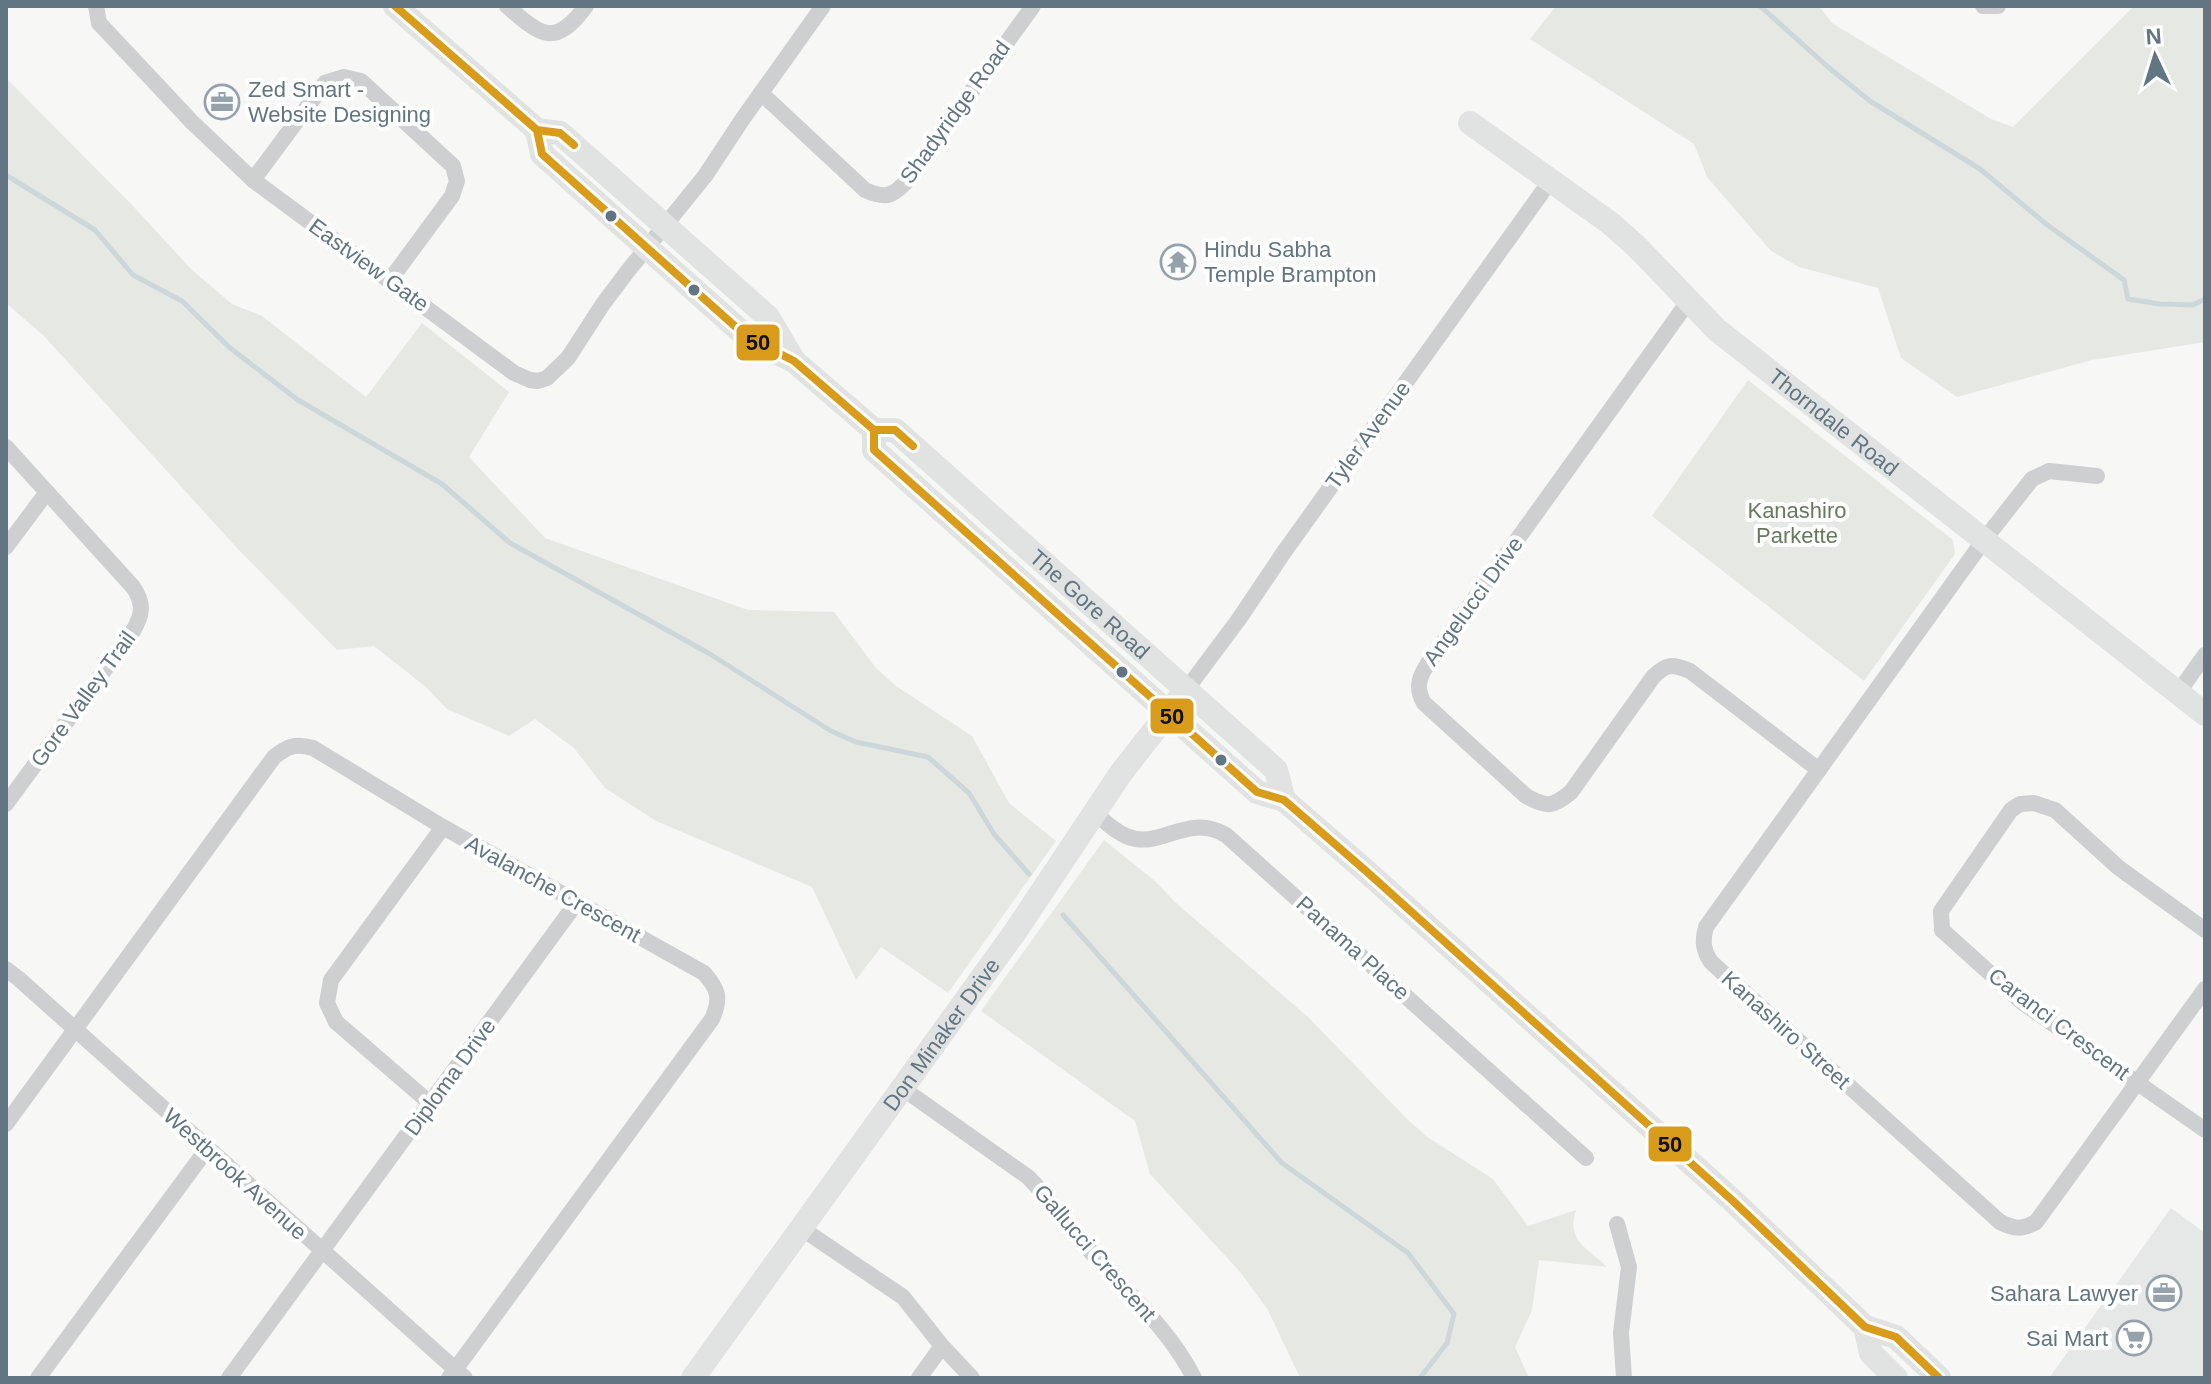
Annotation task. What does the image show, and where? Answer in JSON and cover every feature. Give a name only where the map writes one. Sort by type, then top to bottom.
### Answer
[{"type":"main road","name":"The Gore Road","points":[[395,6],[537,130],[560,133],[768,317],[794,361]]},
{"type":"main road","name":"Thorndale Road","points":[[1470,123],[1619,230],[1717,330],[2205,714]]},
{"type":"main road","name":"The Gore Road","points":[[537,130],[542,154],[747,337],[794,361],[874,430],[895,430],[1276,770],[1284,800]]},
{"type":"main road","name":"The Gore Road","points":[[874,430],[874,450],[1257,792],[1284,800],[1733,1201],[1865,1327],[1896,1337],[1939,1378]]},
{"type":"main road","name":"Don Minaker Drive","points":[[693,1378],[1015,932],[1147,738],[1186,690]]},
{"type":"main road","name":"The Gore Road","points":[[1865,1327],[1871,1353],[1896,1378]]},
{"type":"street","name":"Eastview Gate","points":[[96,6],[99,23],[192,122],[253,180],[514,373],[530,380],[547,378],[568,358],[603,304],[647,248]]},
{"type":"street","points":[[507,6],[530,27],[556,33],[573,24],[586,6]]},
{"type":"street","points":[[647,248],[705,176],[823,6]]},
{"type":"street","name":"Shadyridge Road","points":[[761,93],[865,190],[887,196],[898,191],[907,181],[1033,6]]},
{"type":"street","points":[[1983,6],[1998,6]]},
{"type":"street","points":[[253,180],[325,83],[344,77],[361,81],[453,166],[457,181],[452,196],[390,280]]},
{"type":"street","name":"Tyler Avenue","points":[[1186,690],[1551,180]]},
{"type":"street","name":"Angelucci Drive","points":[[1688,302],[1427,665],[1418,683],[1419,693],[1424,703],[1526,796],[1549,805],[1559,802],[1571,792],[1653,677],[1663,667],[1674,665],[1690,671],[1819,770]]},
{"type":"street","name":"Gore Valley Trail","points":[[6,447],[133,587],[142,606],[141,618],[6,804]]},
{"type":"street","name":"Kanashiro Street","points":[[2097,476],[2049,471],[2032,479],[1984,540],[1706,927],[1703,944],[1711,962],[2000,1222],[2013,1228],[2026,1228],[2036,1222],[2205,989]]},
{"type":"street","points":[[6,547],[47,492]]},
{"type":"street","points":[[2178,693],[2205,655]]},
{"type":"street","name":"Avalanche Crescent","points":[[75,1029],[274,757],[286,748],[299,744],[313,748],[443,827],[704,973],[714,984],[718,995],[718,1007],[712,1019],[456,1375]]},
{"type":"street","name":"Caranci Crescent","points":[[2205,930],[2119,868],[2055,810],[2034,803],[2020,804],[2011,810],[1941,911],[1942,930],[2023,1003],[2205,1130]]},
{"type":"street","name":"Panama Place","points":[[1095,813],[1127,837],[1158,837],[1199,826],[1213,827],[1226,835],[1586,1158]]},
{"type":"street","points":[[431,1104],[336,1022],[327,1003],[331,980],[443,827]]},
{"type":"street","name":"Diploma Drive","points":[[229,1378],[577,902]]},
{"type":"street","name":"Westbrook Avenue","points":[[6,969],[456,1375]]},
{"type":"street","points":[[6,1124],[75,1029]]},
{"type":"street","name":"Gallucci Crescent","points":[[902,1088],[1028,1177],[1160,1327],[1194,1378]]},
{"type":"street","points":[[38,1378],[207,1149]]},
{"type":"street","points":[[1617,1224],[1629,1267],[1621,1333],[1624,1378]]},
{"type":"street","points":[[801,1228],[903,1297],[972,1378]]},
{"type":"street","points":[[919,1378],[942,1346]]},
{"type":"shaded area","points":[[2171,1208],[2205,1233],[2205,1378],[2049,1378]]},
{"type":"green space","points":[[1556,6],[1819,6],[1832,23],[1991,119],[2013,127],[2134,6],[2205,6],[2205,342],[2092,360],[1957,397],[1901,358],[1878,288],[1799,267],[1771,251],[1707,177],[1694,144],[1530,39]]},
{"type":"green space","points":[[6,78],[191,269],[232,304],[262,316],[366,397],[422,323],[509,392],[469,457],[545,538],[748,610],[834,612],[876,668],[896,686],[972,736],[1009,803],[1056,841],[948,993],[881,947],[856,980],[812,887],[656,821],[605,788],[574,748],[535,719],[509,736],[447,709],[426,687],[374,646],[337,650],[237,548],[44,336],[6,303]]},
{"type":"green space","name":"Kanashiro Parkette","points":[[1748,380],[1953,540],[1955,554],[1864,681],[1652,516]]},
{"type":"green space","points":[[1104,840],[1308,1017],[1409,1121],[1429,1138],[1493,1179],[1528,1226],[1576,1210],[1574,1230],[1577,1238],[1607,1267],[1539,1260],[1532,1310],[1515,1347],[1529,1378],[1300,1378],[1268,1310],[1241,1273],[1150,1174],[1135,1121],[981,1011]]},
{"type":"waterway","points":[[1760,6],[1870,101],[1980,169],[2046,224],[2124,280],[2128,299],[2193,305],[2205,299]]},
{"type":"waterway","points":[[6,175],[95,230],[133,275],[182,301],[230,348],[298,400],[442,484],[510,543],[710,654],[831,731],[856,742],[928,757],[969,793],[994,834],[1029,874]]},
{"type":"waterway","points":[[1063,915],[1282,1163],[1408,1253],[1454,1314],[1447,1343],[1420,1378]]},
{"type":"transit line","name":"50","points":[[395,6],[537,130],[560,133],[574,145]]},
{"type":"transit line","name":"50","points":[[537,130],[542,154],[747,337],[794,361],[874,430],[895,430],[913,446]]},
{"type":"transit line","name":"50","points":[[874,430],[874,450],[1257,792],[1284,800],[1733,1201],[1865,1327],[1896,1337],[1939,1378]]},
{"type":"place","name":"Zed Smart - Website Designing","points":[[222,102]]},
{"type":"place","name":"Hindu Sabha Temple Brampton","points":[[1178,262]]},
{"type":"place","name":"Sahara Lawyer","points":[[2164,1293]]},
{"type":"place","name":"Sai Mart","points":[[2134,1338]]}]
